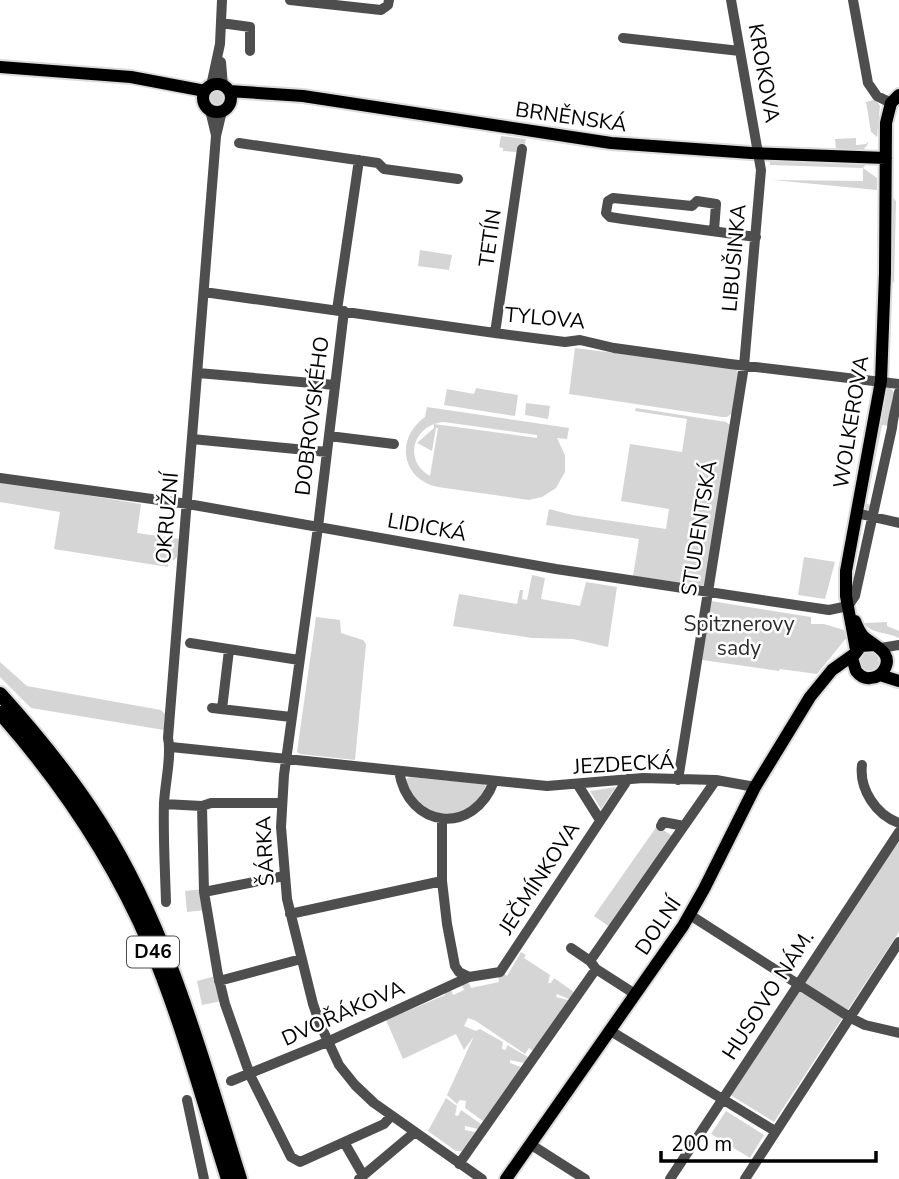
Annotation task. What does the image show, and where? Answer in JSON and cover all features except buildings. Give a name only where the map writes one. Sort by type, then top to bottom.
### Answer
[{"type":"highway","name":"D46","points":[[0,694],[78,790],[102,825],[130,876],[177,985],[242,1179]]},
{"type":"highway","name":"D46","points":[[0,713],[77,809],[120,883],[162,976],[228,1179]]},
{"type":"highway","points":[[204,1104],[217,1179]]},
{"type":"main road","name":"BRNĚNSKÁ","points":[[0,68],[131,77],[223,96],[275,93],[611,143],[886,158]]},
{"type":"main road","name":"WOLKEROVA","points":[[854,653],[846,571],[881,381],[886,123],[895,99]]},
{"type":"main road","name":"WOLKEROVA","points":[[848,606],[860,632],[878,646]]},
{"type":"main road","points":[[864,644],[878,646],[886,657],[883,669],[873,678],[865,678],[856,671],[852,663],[854,653],[864,644]]},
{"type":"main road","name":"DOLNÍ","points":[[506,1179],[690,915],[755,787],[820,682],[854,653]]},
{"type":"main road","points":[[883,669],[899,671]]},
{"type":"main road","points":[[883,669],[899,681]]},
{"type":"main road","points":[[820,682],[843,672],[856,671]]},
{"type":"street","name":"OKRUŽNÍ","points":[[166,902],[164,804],[171,747],[168,738],[216,136],[223,96],[220,44],[222,0]]},
{"type":"street","points":[[290,0],[381,10],[388,3]]},
{"type":"street","name":"KROKOVA","points":[[731,0],[758,153]]},
{"type":"street","points":[[853,0],[868,83],[877,96],[895,99]]},
{"type":"street","points":[[221,23],[250,27],[250,51]]},
{"type":"street","points":[[623,38],[740,51]]},
{"type":"street","points":[[239,143],[378,163],[384,169],[458,179]]},
{"type":"street","name":"TETÍN","points":[[495,333],[522,149]]},
{"type":"street","name":"LIBUŠINKA","points":[[744,366],[761,170],[758,153]]},
{"type":"street","name":"DOBROVSKÉHO","points":[[318,527],[359,160]]},
{"type":"street","points":[[714,231],[716,204],[697,201],[692,206],[613,198],[608,201],[606,213],[610,217],[755,237]]},
{"type":"street","name":"TYLOVA","points":[[204,292],[565,342],[589,341],[614,348],[744,366],[899,384]]},
{"type":"street","name":"STUDENTSKÁ","points":[[678,780],[744,366]]},
{"type":"street","points":[[198,373],[335,385]]},
{"type":"street","name":"WOLKEROVA","points":[[848,606],[855,596],[899,392]]},
{"type":"street","points":[[329,436],[394,444]]},
{"type":"street","points":[[192,439],[327,452]]},
{"type":"street","name":"LIDICKÁ","points":[[0,478],[188,503],[556,569],[708,592],[829,610],[848,606]]},
{"type":"street","points":[[856,513],[899,523]]},
{"type":"street","name":"ŠÁRKA","points":[[318,527],[281,803],[284,876],[301,959],[327,1042],[348,1077],[365,1096],[391,1116],[482,1179]]},
{"type":"street","points":[[190,643],[299,660]]},
{"type":"street","points":[[878,646],[899,645]]},
{"type":"street","points":[[229,650],[217,708],[291,717]]},
{"type":"street","name":"JEZDECKÁ","points":[[171,747],[557,787],[628,779],[716,780],[755,787]]},
{"type":"street","points":[[862,765],[865,791],[885,815],[899,823]]},
{"type":"street","points":[[399,771],[408,800],[424,813],[442,819],[465,815],[474,810],[490,793],[494,781]]},
{"type":"street","name":"JEČMÍNKOVA","points":[[469,977],[496,973],[504,967],[628,779]]},
{"type":"street","name":"DOLNÍ","points":[[459,1164],[716,780]]},
{"type":"street","points":[[578,785],[600,820]]},
{"type":"street","points":[[164,804],[202,806],[211,803],[281,803]]},
{"type":"street","points":[[202,806],[204,892],[219,981],[250,1075],[291,1157],[300,1162],[384,1124],[391,1116]]},
{"type":"street","points":[[442,819],[442,881],[455,966],[459,972],[469,977]]},
{"type":"street","points":[[661,826],[663,822],[684,826]]},
{"type":"street","name":"HUSOVO NÁM.","points":[[670,1179],[899,832]]},
{"type":"street","points":[[204,892],[284,876]]},
{"type":"street","points":[[290,914],[442,881]]},
{"type":"street","points":[[690,915],[850,1017],[865,1025],[899,1033]]},
{"type":"street","points":[[745,1179],[899,942]]},
{"type":"street","points":[[571,948],[635,994]]},
{"type":"street","points":[[219,981],[301,959]]},
{"type":"street","name":"DVOŘÁKOVA","points":[[231,1081],[327,1042],[469,977]]},
{"type":"street","points":[[609,1030],[775,1131]]},
{"type":"street","points":[[187,1100],[204,1179]]},
{"type":"street","points":[[344,1143],[361,1177],[415,1132]]},
{"type":"street","points":[[530,1144],[585,1179]]},
{"type":"green space","points":[[217,90],[223,92],[223,104],[217,106],[211,104],[209,98],[211,92]]},
{"type":"green space","points":[[876,99],[880,106],[877,137],[871,132],[866,102]]},
{"type":"green space","points":[[501,136],[526,139],[524,147],[516,152],[503,151],[503,148],[499,147]]},
{"type":"green space","points":[[856,138],[856,145],[868,142],[864,149],[836,149],[835,139]]},
{"type":"green space","points":[[770,160],[866,164],[863,168],[770,165]]},
{"type":"green space","points":[[863,168],[877,178],[877,190],[773,180],[863,181]]},
{"type":"green space","points":[[893,198],[896,201],[894,282],[888,285],[892,256]]},
{"type":"green space","points":[[420,250],[452,255],[449,270],[418,266]]},
{"type":"green space","points":[[575,348],[735,368],[740,375],[735,411],[722,417],[569,394]]},
{"type":"green space","points":[[890,387],[895,394],[889,426],[882,425],[866,504],[873,505],[867,511],[864,509],[885,388]]},
{"type":"green space","points":[[476,388],[518,395],[515,416],[444,405],[447,389],[474,394]]},
{"type":"green space","points":[[526,403],[550,406],[548,419],[525,415]]},
{"type":"green space","points":[[427,407],[569,428],[567,439],[557,438],[565,455],[565,472],[556,488],[542,497],[529,500],[426,483],[416,476],[406,457],[409,436],[425,417]],"holes":[[[444,422],[537,435],[537,438],[434,424]],[[434,424],[434,428],[417,443],[432,451],[438,428],[430,476],[421,469],[414,452],[419,436]]]},
{"type":"green space","points":[[636,408],[726,422],[730,425],[705,586],[633,576],[639,539],[546,525],[549,509],[666,529],[669,509],[621,501],[630,444],[682,452],[687,419],[635,411]]},
{"type":"green space","points":[[0,481],[141,504],[137,533],[180,539],[177,557],[169,560],[168,567],[54,549],[60,512],[0,502]]},
{"type":"green space","points":[[804,557],[835,562],[825,599],[798,595]]},
{"type":"green space","points":[[532,575],[545,578],[541,599],[580,606],[586,582],[617,587],[608,647],[573,639],[532,638],[453,626],[459,594],[517,604],[520,590],[523,590],[522,599],[527,600]]},
{"type":"green space","name":"Spitznerovy sady","points":[[711,601],[811,617],[811,624],[824,624],[844,630],[847,637],[817,674],[702,660]]},
{"type":"green space","points":[[316,617],[340,620],[341,633],[363,640],[366,644],[355,760],[297,752]]},
{"type":"green space","points":[[887,622],[887,626],[899,631],[899,638],[871,629],[864,623]]},
{"type":"green space","points":[[861,651],[876,654],[881,667],[868,672],[860,667],[857,664]]},
{"type":"green space","points":[[0,662],[27,686],[161,710],[165,714],[164,730],[31,708],[0,677]]},
{"type":"green space","points":[[410,777],[486,786],[477,804],[453,815],[435,814],[410,796],[406,779]]},
{"type":"green space","points":[[616,787],[601,809],[590,791]]},
{"type":"green space","points":[[657,826],[674,837],[610,927],[594,916]]},
{"type":"green space","points":[[899,841],[899,932],[774,1122],[732,1094]]},
{"type":"green space","points":[[203,889],[206,910],[187,912],[185,891]]},
{"type":"green space","points":[[521,952],[526,955],[524,958],[550,975],[548,983],[554,978],[574,992],[569,999],[557,994],[556,997],[568,1000],[533,1051],[529,1048],[525,1054],[468,1018],[464,1026],[476,1031],[480,1029],[503,1042],[502,1049],[506,1050],[507,1045],[528,1057],[524,1063],[510,1060],[510,1063],[521,1067],[483,1121],[465,1108],[466,1101],[460,1100],[457,1104],[447,1095],[474,1036],[464,1050],[456,1034],[403,1059],[386,1020],[445,995],[446,991],[451,990],[453,995],[464,990],[462,985],[469,983],[471,988],[499,982],[498,977],[503,973],[507,976]]},
{"type":"green space","points":[[216,976],[222,1001],[202,1005],[197,981]]},
{"type":"green space","points":[[446,1098],[457,1106],[455,1115],[458,1116],[461,1110],[481,1124],[478,1129],[465,1126],[465,1130],[475,1132],[462,1151],[456,1151],[428,1131]]},
{"type":"green space","points":[[726,1111],[764,1135],[750,1158],[711,1134]]}]
